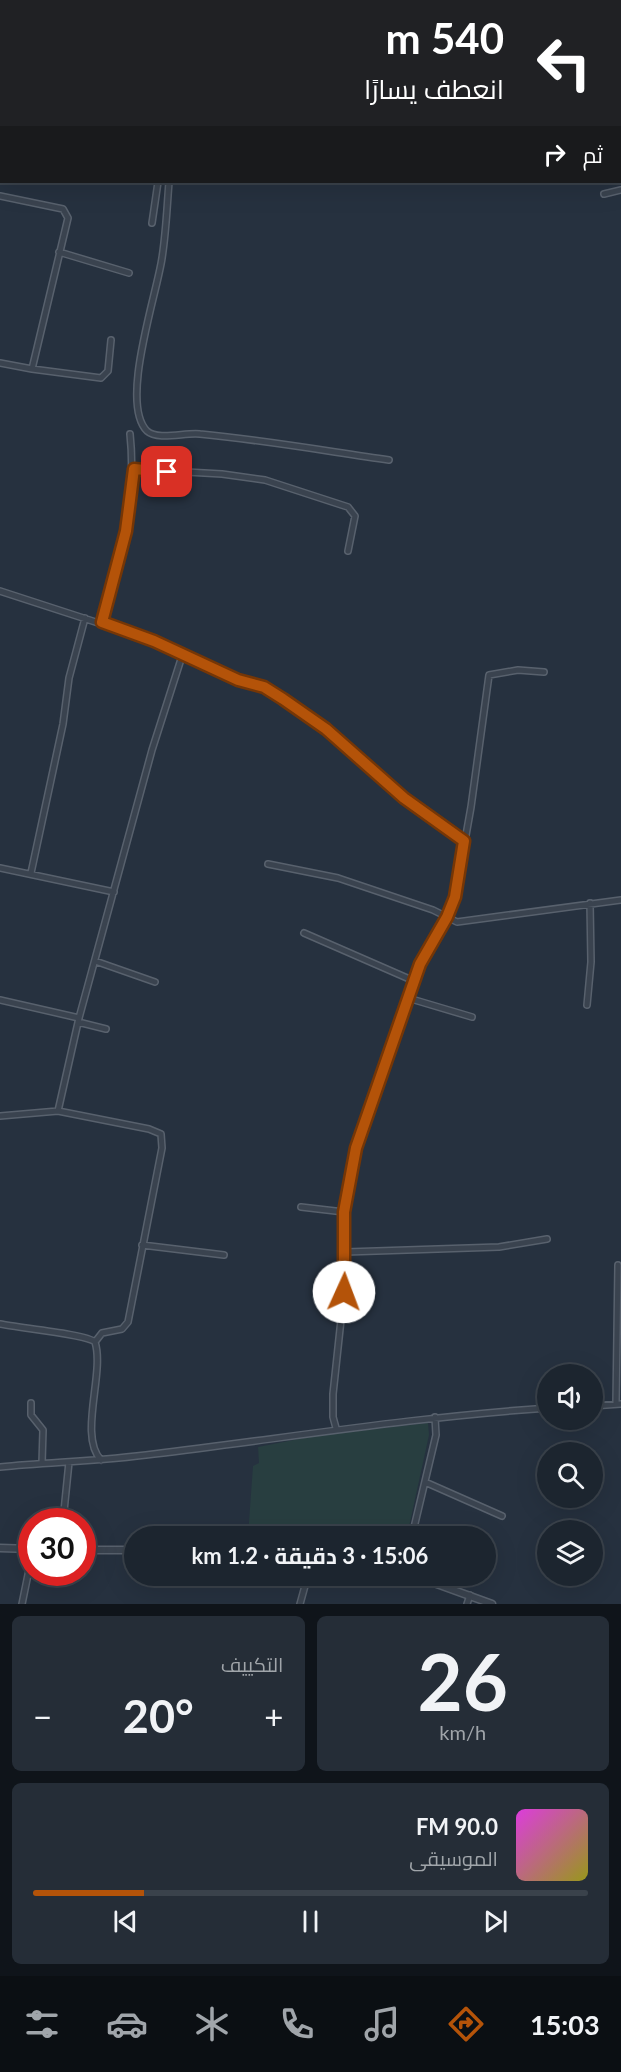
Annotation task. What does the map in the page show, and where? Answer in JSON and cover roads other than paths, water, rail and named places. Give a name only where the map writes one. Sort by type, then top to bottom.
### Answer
[{"type":"street","points":[[152,223],[158,183]]},
{"type":"street","points":[[169,183],[162,258],[145,330],[137,385],[138,407],[145,429],[153,435],[194,433],[389,460]]},
{"type":"street","points":[[604,194],[621,190]]},
{"type":"street","points":[[0,196],[64,210],[68,218],[32,369]]},
{"type":"street","points":[[59,252],[129,273]]},
{"type":"street","points":[[0,363],[101,378],[108,371],[111,340]]},
{"type":"street","points":[[102,622],[126,531],[134,469],[130,434]]},
{"type":"street","points":[[134,469],[222,474],[270,481],[348,507],[355,518],[348,551]]},
{"type":"street","points":[[0,591],[102,622],[154,641],[182,656],[238,680],[264,687],[326,729],[404,798],[464,841]]},
{"type":"street","points":[[30,873],[63,724],[69,678],[85,618]]},
{"type":"street","points":[[58,1111],[79,1020],[152,750],[182,656]]},
{"type":"street","points":[[336,1428],[333,1417],[333,1394],[346,1252],[344,1212],[356,1148],[414,981],[428,948],[447,917],[455,897],[489,675],[518,670],[544,672]]},
{"type":"street","points":[[268,864],[338,878],[433,910],[457,922],[621,900]]},
{"type":"street","points":[[0,868],[114,892]]},
{"type":"street","points":[[587,1005],[591,962],[590,903]]},
{"type":"street","points":[[304,933],[414,981]]},
{"type":"street","points":[[95,961],[155,982]]},
{"type":"street","points":[[408,998],[472,1017]]},
{"type":"street","points":[[0,1000],[106,1029]]},
{"type":"street","points":[[0,1116],[58,1111],[149,1129],[161,1134],[162,1148],[126,1326],[102,1333],[95,1342],[97,1362],[92,1444],[101,1460]]},
{"type":"street","points":[[302,1207],[344,1212]]},
{"type":"street","points":[[346,1252],[499,1247],[547,1239]]},
{"type":"street","points":[[142,1245],[224,1255]]},
{"type":"street","points":[[603,1405],[619,1404],[618,1265]]},
{"type":"street","points":[[0,1324],[37,1332],[82,1335],[95,1342]]},
{"type":"street","points":[[31,1403],[31,1416],[43,1430],[42,1463]]},
{"type":"street","points":[[0,1467],[101,1460],[336,1428],[537,1409]]},
{"type":"street","points":[[414,1526],[436,1435],[435,1417]]},
{"type":"street","points":[[64,1508],[69,1462]]},
{"type":"street","points":[[425,1482],[502,1516]]},
{"type":"street","points":[[0,1548],[18,1549]]},
{"type":"street","points":[[96,1550],[124,1550]]},
{"type":"street","points":[[22,1604],[26,1586]]},
{"type":"street","points":[[300,1604],[305,1586]]},
{"type":"street","points":[[444,1586],[492,1604]]},
{"type":"street","points":[[467,1604],[470,1595]]}]
